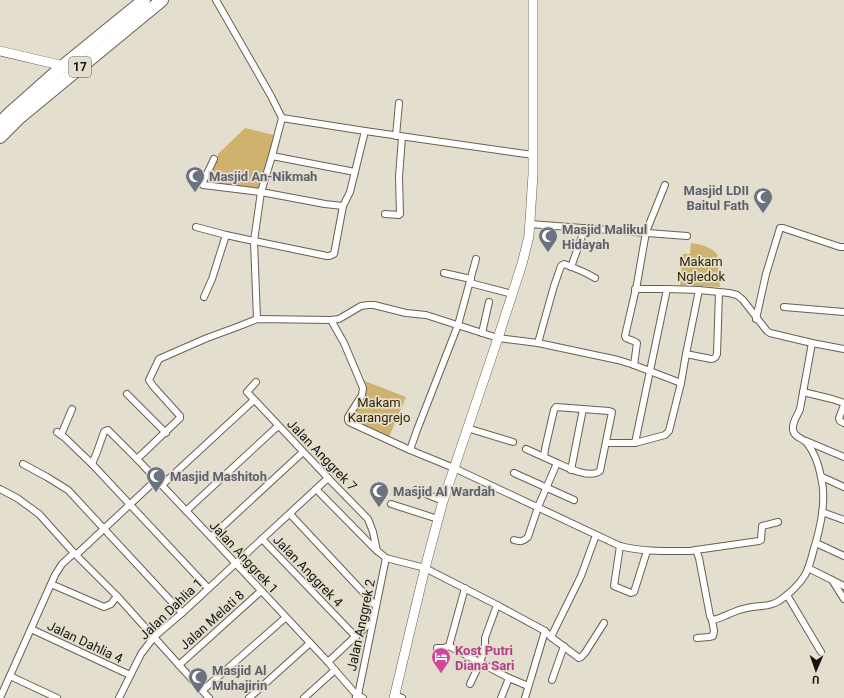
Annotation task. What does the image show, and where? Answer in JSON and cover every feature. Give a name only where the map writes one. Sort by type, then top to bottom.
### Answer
[{"type":"highway","name":"17","points":[[0,123],[63,66],[144,0]]},
{"type":"highway","name":"17","points":[[0,137],[20,117],[162,0]]},
{"type":"street","points":[[216,0],[282,118],[261,192],[254,241],[257,319]]},
{"type":"street","points":[[397,697],[425,568],[443,501],[498,338],[526,248],[530,224],[533,174],[533,0]]},
{"type":"street","points":[[0,51],[77,70]]},
{"type":"street","points":[[385,214],[397,216],[400,214],[399,103]]},
{"type":"street","points":[[282,118],[533,155]]},
{"type":"street","points":[[196,227],[226,235],[327,256],[334,254],[344,206],[350,192],[365,131]]},
{"type":"street","points":[[272,156],[355,172]]},
{"type":"street","points":[[214,158],[203,185],[261,192],[344,206]]},
{"type":"street","points":[[634,365],[637,342],[628,339],[625,336],[637,284],[646,232],[665,185]]},
{"type":"street","points":[[530,224],[687,236]]},
{"type":"street","points":[[571,267],[585,228]]},
{"type":"street","points":[[756,319],[766,274],[780,228],[844,247]]},
{"type":"street","points":[[204,297],[212,279],[226,235]]},
{"type":"street","points":[[410,450],[458,325],[476,259]]},
{"type":"street","points":[[538,343],[560,266],[564,264],[585,272],[595,278]]},
{"type":"street","points":[[444,273],[512,294]]},
{"type":"street","points":[[635,289],[699,290],[737,295],[743,300],[756,319],[767,331],[812,344],[844,349]]},
{"type":"street","points":[[635,443],[667,289]]},
{"type":"street","points":[[606,442],[635,443],[665,435],[669,431],[681,382],[699,290]]},
{"type":"street","points":[[686,354],[711,359],[716,357],[720,292]]},
{"type":"street","points":[[482,333],[490,302]]},
{"type":"street","points":[[137,460],[180,420],[180,416],[152,386],[149,380],[159,359],[207,338],[257,319],[331,320],[339,319],[348,315],[361,306],[374,305],[426,315],[498,338],[538,343],[618,360],[681,382]]},
{"type":"street","points":[[784,307],[844,312]]},
{"type":"street","points":[[331,320],[344,343],[363,390],[348,417],[349,422],[454,468],[620,546],[647,551],[691,551],[759,541],[761,540],[762,526],[778,522]]},
{"type":"street","points":[[812,344],[800,409],[793,424],[792,430],[795,435],[806,441],[844,457]]},
{"type":"street","points":[[162,486],[254,400],[247,392],[256,382]]},
{"type":"street","points":[[803,392],[832,399],[844,404],[839,418],[840,421],[844,423]]},
{"type":"street","points":[[127,394],[166,433]]},
{"type":"street","name":"Jalan Anggrek 7","points":[[254,400],[368,519],[373,532],[377,551]]},
{"type":"street","points":[[526,449],[571,470],[586,473],[599,472],[602,468],[612,412],[558,406],[554,408],[544,457]]},
{"type":"street","points":[[72,409],[59,433],[92,464],[208,588]]},
{"type":"street","points":[[571,470],[583,409]]},
{"type":"street","points":[[186,511],[278,426]]},
{"type":"street","points":[[467,428],[513,442]]},
{"type":"street","name":"Jalan Anggrek 1","points":[[92,464],[104,432],[106,430],[109,431],[211,537],[285,618],[328,662],[358,697]]},
{"type":"street","points":[[712,620],[747,608],[770,606],[787,595],[806,574],[816,543],[822,512],[823,491],[822,477],[814,456],[806,441]]},
{"type":"street","points":[[211,537],[303,452]]},
{"type":"street","points":[[514,540],[521,542],[528,537],[538,507],[557,463]]},
{"type":"street","points":[[23,464],[68,490],[182,613]]},
{"type":"street","points":[[514,473],[574,500]]},
{"type":"street","points":[[822,477],[844,486]]},
{"type":"street","name":"Jalan Dahlia 1","points":[[119,698],[141,654],[154,637],[328,478]]},
{"type":"street","points":[[0,698],[51,584],[62,564],[75,554],[156,480]]},
{"type":"street","points":[[0,489],[17,498],[38,514],[117,596],[209,698]]},
{"type":"street","points":[[316,489],[377,551],[386,558],[425,568],[465,588],[545,631],[579,658],[604,623]]},
{"type":"street","points":[[416,490],[443,501]]},
{"type":"street","points":[[391,504],[438,519]]},
{"type":"street","points":[[822,512],[844,520]]},
{"type":"street","points":[[290,514],[376,606]]},
{"type":"street","points":[[551,637],[578,582],[596,535]]},
{"type":"street","name":"Jalan Anggrek 4","points":[[262,539],[356,636]]},
{"type":"street","points":[[816,543],[844,556]]},
{"type":"street","points":[[620,546],[614,586],[631,593],[634,592],[647,551]]},
{"type":"street","points":[[696,550],[714,630],[713,636],[697,638]]},
{"type":"street","name":"Jalan Anggrek 2","points":[[358,697],[386,558]]},
{"type":"street","points":[[808,568],[844,586]]},
{"type":"street","points":[[832,580],[844,599]]},
{"type":"street","points":[[51,584],[104,607],[111,604],[117,596]]},
{"type":"street","points":[[449,646],[465,588]]},
{"type":"street","name":"Jalan Melati 8","points":[[179,665],[261,591]]},
{"type":"street","points":[[787,595],[820,652]]},
{"type":"street","points":[[470,684],[480,663],[485,646],[485,638],[497,605]]},
{"type":"street","points":[[203,690],[285,618]]},
{"type":"street","points":[[328,662],[374,620]]},
{"type":"street","name":"Jalan Dahlia 4","points":[[31,629],[130,675]]},
{"type":"street","points":[[525,698],[545,631]]},
{"type":"street","points":[[249,698],[310,644]]},
{"type":"street","points":[[437,648],[449,646],[509,678],[528,686]]},
{"type":"street","points":[[552,680],[564,646]]},
{"type":"street","points":[[304,698],[335,670]]},
{"type":"street","points":[[10,676],[57,698]]},
{"type":"street","points":[[501,698],[509,678]]},
{"type":"green space","points":[[245,128],[274,135],[260,189],[212,183],[217,173],[210,171],[219,153]]},
{"type":"green space","name":"Makam Ngledok","points":[[691,243],[705,246],[712,249],[717,254],[720,287],[680,285],[683,254],[690,254]]},
{"type":"green space","name":"Makam Karangrejo","points":[[362,380],[406,397],[389,437],[350,418],[363,398]]},
{"type":"place","name":"Masjid An-Nikmah","points":[[195,193]]},
{"type":"place","name":"Masjid LDII Baitul Fath","points":[[763,214]]},
{"type":"place","name":"Masjid Malikul Hidayah","points":[[548,253]]},
{"type":"place","name":"Masjid Mashitoh","points":[[156,493]]},
{"type":"place","name":"Masjid Al Wardah","points":[[379,508]]},
{"type":"place","name":"Kost Putri Diana Sari","points":[[441,674]]},
{"type":"place","name":"Masjid Al Muhajirin","points":[[198,694]]}]
